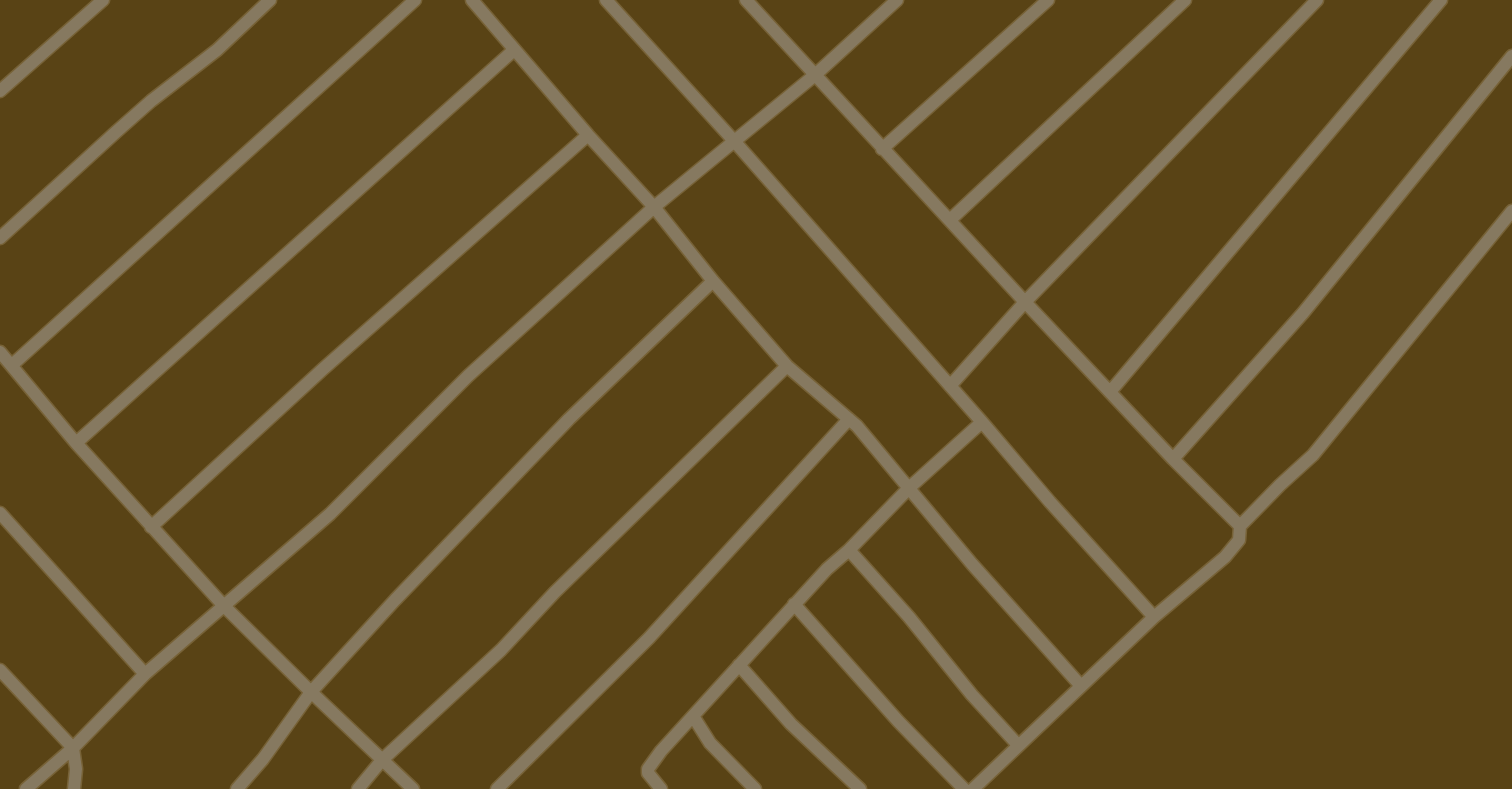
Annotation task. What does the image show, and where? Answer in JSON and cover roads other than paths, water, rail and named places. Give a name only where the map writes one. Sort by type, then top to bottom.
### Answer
[{"type":"street","points":[[0,91],[103,0]]},
{"type":"street","points":[[0,238],[116,132],[158,95],[217,50],[270,0]]},
{"type":"street","points":[[12,365],[415,0]]},
{"type":"street","points":[[472,0],[588,135],[654,207],[787,366],[849,419],[972,564],[1081,686]]},
{"type":"street","points":[[606,0],[735,142],[1050,502],[1154,617]]},
{"type":"street","points":[[746,0],[1025,302],[1173,459],[1240,526]]},
{"type":"street","points":[[26,789],[73,748],[145,674],[330,514],[468,376],[654,207],[815,75],[897,0]]},
{"type":"street","points":[[882,149],[1048,0]]},
{"type":"street","points":[[950,220],[1185,0]]},
{"type":"street","points":[[950,386],[1025,302],[1317,0]]},
{"type":"street","points":[[1110,392],[1441,0]]},
{"type":"street","points":[[76,443],[514,50]]},
{"type":"street","points":[[1173,459],[1296,321],[1512,56]]},
{"type":"street","points":[[151,527],[314,377],[588,135]]},
{"type":"street","points":[[973,789],[1154,617],[1225,557],[1239,540],[1240,526],[1296,469],[1313,455],[1512,212]]},
{"type":"street","points":[[237,789],[263,759],[311,692],[548,440],[714,281]]},
{"type":"street","points":[[0,352],[76,443],[223,605],[413,789]]},
{"type":"street","points":[[358,789],[382,760],[501,650],[555,592],[787,366]]},
{"type":"street","points":[[497,789],[649,638],[849,419]]},
{"type":"street","points":[[661,789],[648,773],[655,758],[827,569],[849,550],[909,488],[982,422]]},
{"type":"street","points":[[0,513],[145,674]]},
{"type":"street","points":[[849,550],[909,617],[972,695],[1018,745]]},
{"type":"street","points":[[794,604],[898,722],[964,789]]},
{"type":"street","points":[[740,665],[791,723],[860,789]]},
{"type":"street","points":[[0,670],[73,748],[76,769],[74,789]]},
{"type":"street","points":[[693,716],[710,743],[755,789]]}]
